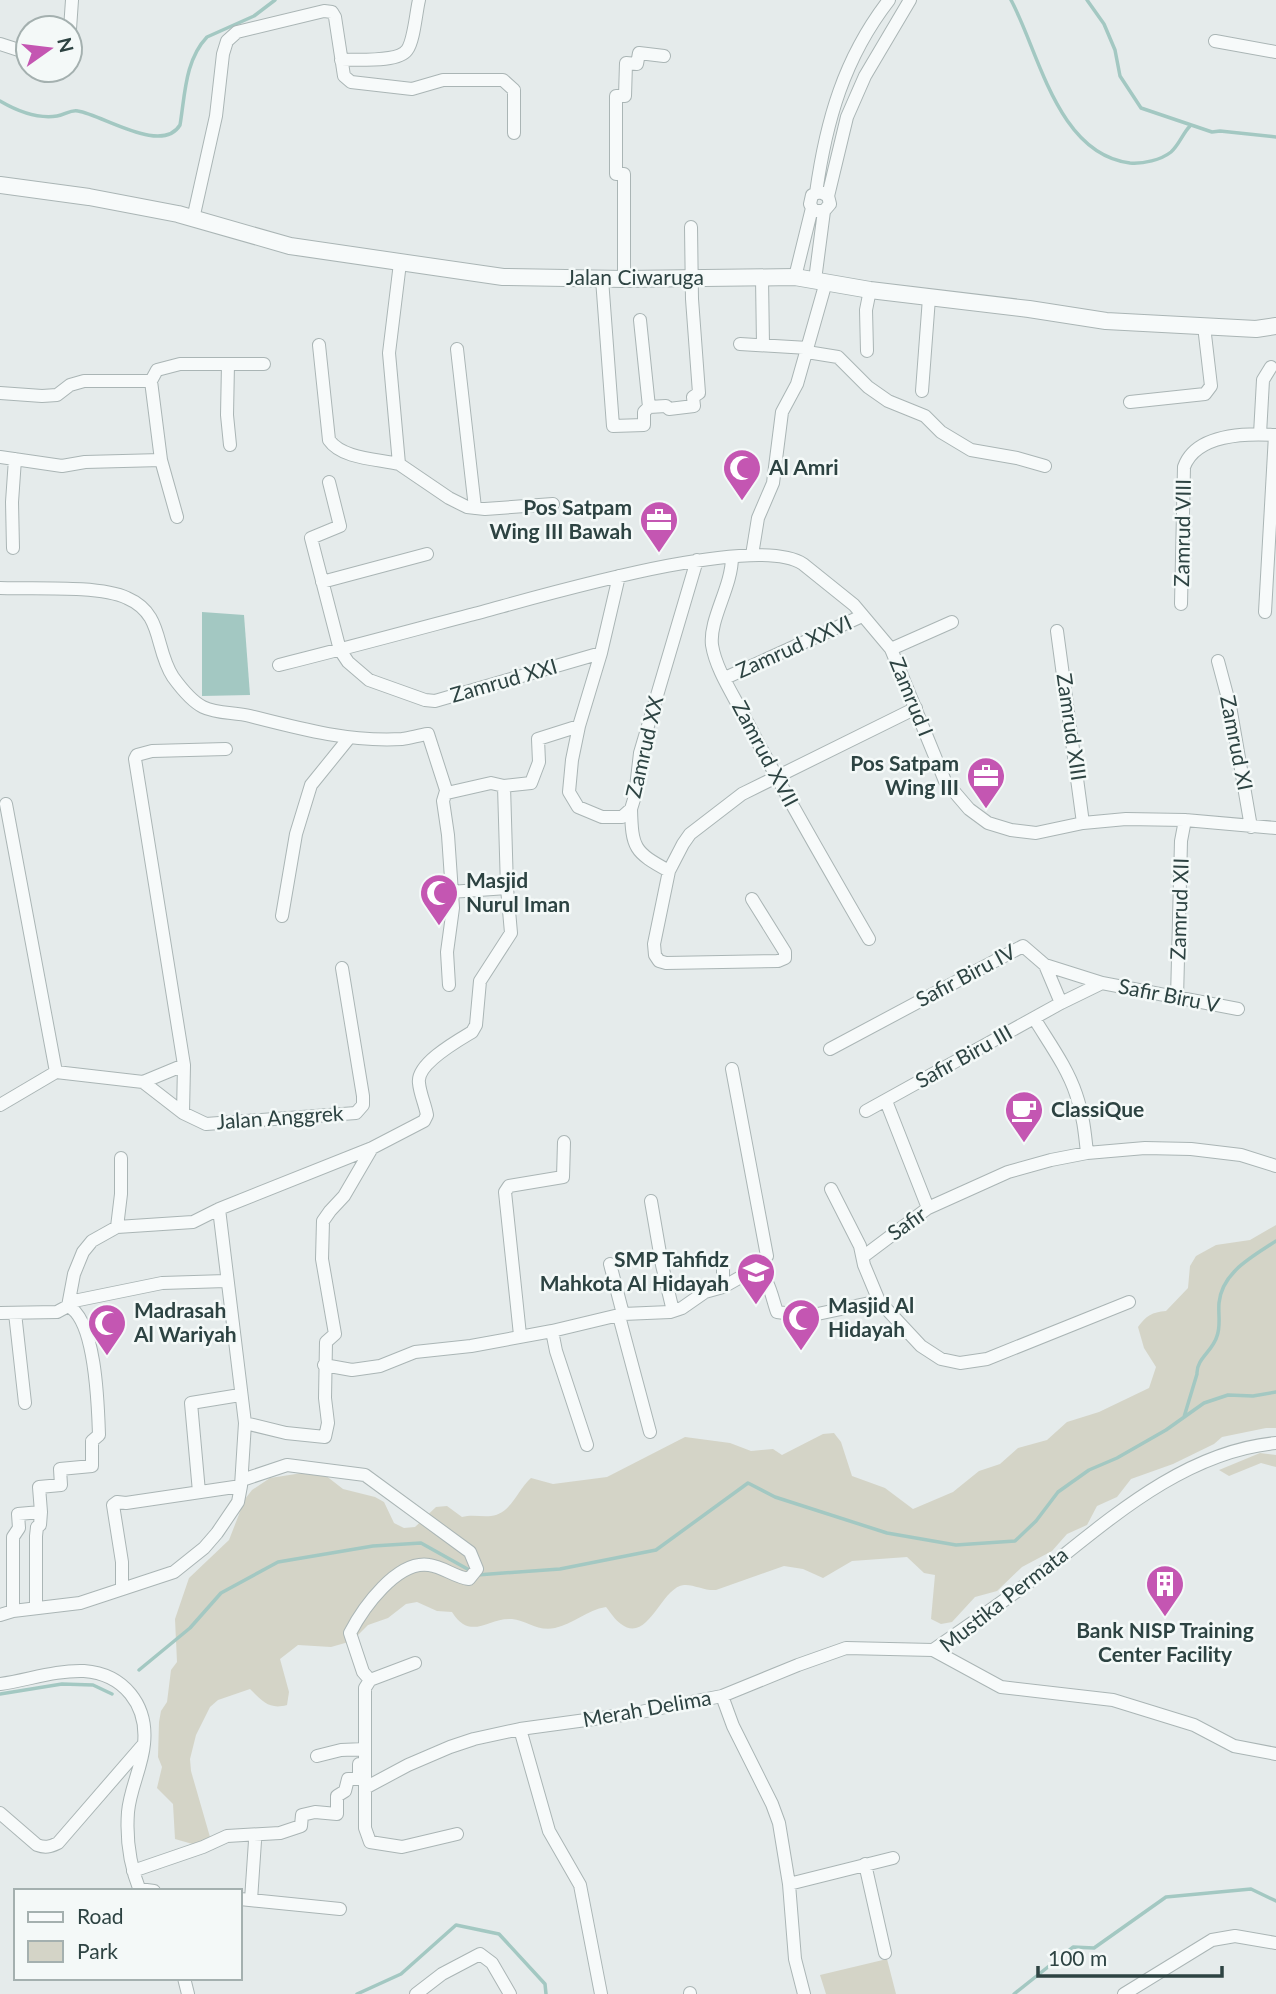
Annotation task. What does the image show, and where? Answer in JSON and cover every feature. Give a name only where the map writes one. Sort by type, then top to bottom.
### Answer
[{"type":"street","points":[[341,60],[388,58],[404,53],[409,45],[419,0]]},
{"type":"street","points":[[822,194],[832,110],[851,63],[871,24],[889,0]]},
{"type":"street","points":[[752,555],[758,518],[773,482],[782,412],[797,384],[808,350],[821,281],[818,209],[810,199],[822,194],[847,117],[870,66],[910,0]]},
{"type":"street","points":[[193,219],[216,116],[222,54],[227,41],[237,32],[332,12],[344,76],[351,82],[412,89],[443,80],[503,80],[514,90],[514,133]]},
{"type":"street","points":[[1215,41],[1276,52]]},
{"type":"street","points":[[624,279],[624,174],[616,174],[616,96],[625,96],[626,63],[637,64],[639,53],[664,56]]},
{"type":"street","name":"Jalan Ciwaruga","points":[[0,185],[89,197],[178,214],[290,246],[503,277],[795,277],[870,290],[1106,321],[1256,329],[1276,326]]},
{"type":"street","points":[[795,277],[818,209]]},
{"type":"street","points":[[602,279],[610,366],[610,407],[614,426],[644,425],[644,412],[649,407],[666,406],[669,409],[694,406],[693,397],[699,393],[691,279],[691,227]]},
{"type":"street","points":[[399,464],[389,353],[400,263]]},
{"type":"street","points":[[762,278],[763,345]]},
{"type":"street","points":[[867,351],[866,310],[870,290]]},
{"type":"street","points":[[922,391],[929,298]]},
{"type":"street","points":[[640,320],[649,407]]},
{"type":"street","points":[[1130,402],[1205,394],[1209,391],[1211,386],[1204,326]]},
{"type":"street","points":[[740,344],[808,350],[838,357],[868,387],[888,401],[925,416],[941,432],[971,450],[1017,458],[1045,467]]},
{"type":"street","points":[[319,345],[329,440],[334,447],[344,452],[399,464],[458,503],[475,508],[554,504]]},
{"type":"street","points":[[457,349],[475,508]]},
{"type":"street","points":[[228,363],[227,415],[230,445]]},
{"type":"street","points":[[177,517],[161,460],[151,381],[157,370],[180,364],[264,364]]},
{"type":"street","points":[[1265,612],[1275,435],[1260,434],[1263,380],[1271,367]]},
{"type":"street","points":[[0,393],[57,395],[69,385],[84,381],[151,381]]},
{"type":"street","name":"Zamrud VIII","points":[[1181,604],[1184,467],[1187,457],[1207,443],[1236,435],[1260,434]]},
{"type":"street","points":[[0,457],[62,466],[85,462],[161,460]]},
{"type":"street","points":[[13,548],[15,459]]},
{"type":"street","points":[[329,482],[340,527],[311,538],[340,650]]},
{"type":"street","points":[[322,582],[427,554]]},
{"type":"street","name":"Zamrud I","points":[[279,665],[620,576],[697,560],[752,555],[783,556],[794,558],[854,605],[891,649],[945,781],[979,817],[1011,830],[1036,834],[1083,822],[1126,819],[1185,820],[1276,828]]},
{"type":"street","name":"Zamrud XVII","points":[[732,557],[729,582],[712,632],[713,650],[776,777],[869,939]]},
{"type":"street","name":"Zamrud XX","points":[[620,576],[579,726],[569,792],[578,807],[602,817],[622,817],[631,808],[640,752],[697,560]]},
{"type":"street","points":[[0,588],[91,590],[126,597],[142,607],[153,619],[165,664],[187,694],[210,710],[247,715],[296,729],[349,738],[404,739],[428,734],[446,792],[443,801],[453,908],[447,960],[449,985]]},
{"type":"street","name":"Zamrud XXVI","points":[[725,678],[862,616]]},
{"type":"street","points":[[891,649],[953,622]]},
{"type":"street","name":"Zamrud XIII","points":[[1057,631],[1083,822]]},
{"type":"street","name":"Zamrud XXI","points":[[340,650],[363,678],[431,701],[601,653]]},
{"type":"street","name":"Zamrud XI","points":[[1217,661],[1234,729],[1251,827]]},
{"type":"street","points":[[752,900],[785,952],[785,958],[778,961],[666,963],[659,961],[655,955],[654,944],[669,871],[690,834],[742,794],[916,708]]},
{"type":"street","points":[[446,792],[491,783],[504,786],[532,783],[539,762],[538,739],[579,726]]},
{"type":"street","points":[[282,916],[296,834],[311,785],[349,738]]},
{"type":"street","points":[[183,1113],[184,1065],[135,757],[152,751],[226,749]]},
{"type":"street","points":[[68,1304],[74,1274],[83,1252],[92,1241],[117,1227],[193,1222],[372,1148],[424,1121],[427,1115],[418,1082],[419,1073],[425,1065],[472,1032],[476,1025],[480,981],[511,933],[504,786]]},
{"type":"street","points":[[6,804],[56,1072]]},
{"type":"street","points":[[631,808],[632,839],[638,850],[669,871]]},
{"type":"street","name":"Zamrud XII","points":[[1177,998],[1181,841],[1185,820]]},
{"type":"street","points":[[450,892],[507,888]]},
{"type":"street","name":"Safir Biru IV","points":[[830,1048],[1022,946],[1028,948],[1045,965],[1102,983]]},
{"type":"street","points":[[1045,965],[1061,1003]]},
{"type":"street","name":"Jalan Anggrek","points":[[183,1113],[206,1124],[356,1113],[363,1105],[363,1096],[342,968]]},
{"type":"street","name":"Safir Biru V","points":[[1061,1003],[1102,983],[1238,1009]]},
{"type":"street","name":"Safir Biru III","points":[[866,1111],[1061,1003]]},
{"type":"street","points":[[1034,1018],[1076,1092],[1087,1153]]},
{"type":"street","points":[[0,1105],[56,1072],[143,1082],[184,1065]]},
{"type":"street","points":[[324,1365],[352,1370],[380,1366],[415,1352],[471,1346],[621,1315],[673,1311],[705,1292],[723,1287],[755,1269],[767,1256],[732,1069]]},
{"type":"street","points":[[143,1082],[183,1113]]},
{"type":"street","points":[[886,1101],[928,1208]]},
{"type":"street","points":[[520,1335],[505,1192],[509,1186],[563,1177],[564,1142]]},
{"type":"street","points":[[245,1423],[286,1433],[325,1437],[328,1423],[324,1365],[326,1342],[335,1334],[321,1259],[323,1221],[344,1196],[372,1148]]},
{"type":"street","name":"Safir","points":[[864,1256],[928,1208],[1008,1172],[1051,1160],[1087,1153],[1145,1148],[1191,1149],[1241,1154],[1276,1166]]},
{"type":"street","points":[[117,1227],[121,1158]]},
{"type":"street","points":[[831,1189],[864,1256],[864,1265],[879,1301],[921,1346],[941,1359],[960,1363],[987,1359],[1129,1302]]},
{"type":"street","points":[[651,1201],[673,1311]]},
{"type":"street","points":[[0,1615],[36,1607],[80,1603],[174,1572],[218,1533],[238,1502],[245,1423],[219,1209]]},
{"type":"street","points":[[610,1264],[650,1432]]},
{"type":"street","points":[[723,1266],[723,1287]]},
{"type":"street","points":[[755,1269],[764,1275],[769,1284],[776,1312],[808,1316],[879,1301]]},
{"type":"street","points":[[0,1313],[57,1312],[68,1304],[152,1284],[226,1281]]},
{"type":"street","points":[[36,1607],[36,1536],[41,1512],[39,1487],[61,1485],[62,1468],[92,1466],[92,1441],[99,1434],[97,1390],[88,1334],[75,1309],[68,1304]]},
{"type":"street","points":[[15,1313],[26,1403]]},
{"type":"street","points":[[552,1331],[587,1445]]},
{"type":"street","points":[[199,1492],[191,1403],[240,1395]]},
{"type":"street","name":"Mustika Permata","points":[[1276,1444],[1259,1445],[1201,1462],[1125,1507],[996,1607],[933,1650],[1001,1687],[1113,1700],[1194,1725],[1234,1746],[1276,1754]]},
{"type":"street","points":[[122,1589],[122,1562],[113,1505],[117,1502],[199,1492],[241,1483],[287,1465],[365,1475],[470,1552],[473,1574],[458,1578],[443,1567],[425,1564],[396,1575],[384,1585],[350,1633],[363,1672],[370,1680]]},
{"type":"street","points":[[13,1611],[13,1537],[19,1528],[18,1514],[41,1512]]},
{"type":"street","name":"Merah Delima","points":[[365,1788],[450,1747],[520,1729],[631,1714],[722,1696],[846,1648],[933,1650]]},
{"type":"street","points":[[132,1871],[227,1836],[280,1833],[301,1826],[302,1815],[315,1811],[337,1814],[337,1796],[345,1791],[348,1779],[359,1779],[365,1688],[370,1680],[415,1664]]},
{"type":"street","points":[[0,1684],[86,1671],[108,1675],[123,1684],[137,1703],[143,1723],[144,1744],[128,1812],[128,1842],[132,1871],[139,1889]]},
{"type":"street","points":[[722,1696],[741,1744],[775,1814],[784,1846],[795,1959],[804,1994]]},
{"type":"street","points":[[520,1729],[550,1831],[580,1885],[601,1994]]},
{"type":"street","points":[[0,1813],[37,1845],[52,1846],[58,1843],[144,1744]]},
{"type":"street","points":[[317,1756],[341,1750],[362,1749]]},
{"type":"street","points":[[362,1749],[365,1828],[370,1842],[381,1846],[402,1847],[457,1834]]},
{"type":"street","points":[[255,1841],[245,1900],[340,1909]]},
{"type":"street","points":[[789,1884],[893,1858]]},
{"type":"street","points":[[865,1864],[885,1953]]},
{"type":"street","points":[[1125,1994],[1212,1940],[1235,1936],[1276,1942]]},
{"type":"street","points":[[415,1994],[442,1974],[480,1954],[492,1962],[510,1994]]},
{"type":"green space","points":[[1276,1225],[1276,1428],[1222,1437],[1214,1444],[1173,1464],[1131,1479],[1117,1497],[1097,1506],[1087,1525],[1067,1534],[1052,1551],[1022,1567],[997,1591],[975,1597],[952,1622],[941,1624],[931,1619],[935,1575],[924,1573],[907,1557],[852,1561],[823,1578],[803,1569],[784,1566],[716,1590],[684,1585],[668,1595],[647,1621],[639,1627],[631,1628],[619,1622],[606,1607],[549,1629],[512,1619],[473,1627],[459,1621],[452,1612],[437,1611],[417,1602],[406,1604],[388,1618],[368,1625],[352,1641],[331,1647],[298,1645],[280,1659],[289,1692],[287,1705],[271,1705],[262,1701],[250,1689],[218,1700],[210,1707],[196,1735],[190,1759],[210,1837],[203,1847],[175,1839],[173,1804],[157,1788],[162,1767],[158,1757],[159,1722],[161,1711],[167,1702],[171,1670],[177,1662],[175,1619],[189,1578],[229,1540],[245,1499],[252,1490],[270,1478],[315,1471],[343,1489],[384,1502],[394,1523],[404,1528],[415,1527],[436,1507],[447,1506],[462,1517],[498,1514],[509,1506],[531,1478],[553,1484],[607,1477],[685,1437],[730,1443],[751,1451],[773,1449],[782,1455],[823,1434],[834,1433],[841,1442],[852,1476],[885,1488],[913,1509],[953,1492],[979,1471],[1000,1464],[1018,1448],[1047,1440],[1067,1422],[1099,1412],[1149,1388],[1156,1367],[1144,1348],[1138,1327],[1141,1323],[1153,1314],[1166,1311],[1188,1288],[1190,1266],[1196,1256],[1216,1245],[1250,1240]]},
{"type":"green space","points":[[1260,1453],[1276,1455],[1276,1467],[1261,1463],[1229,1476],[1219,1470]]},
{"type":"green space","points":[[887,1959],[896,1994],[826,1994],[820,1975]]},
{"type":"shaded area","points":[[202,612],[244,615],[250,695],[202,696]]},
{"type":"waterway","points":[[0,101],[35,115],[50,117],[75,111],[146,135],[160,136],[171,133],[180,125],[190,67],[207,37],[254,16],[275,0]]},
{"type":"waterway","points":[[1011,0],[1054,98],[1085,141],[1105,156],[1130,163],[1157,159],[1174,149],[1190,126]]},
{"type":"waterway","points":[[1087,0],[1104,24],[1115,50],[1120,76],[1141,108],[1212,132],[1276,137]]},
{"type":"waterway","points":[[1184,1417],[1197,1369],[1218,1332],[1219,1303],[1226,1282],[1248,1259],[1276,1241]]},
{"type":"waterway","points":[[477,1575],[560,1569],[656,1550],[748,1483],[775,1497],[887,1533],[956,1545],[1015,1541],[1036,1521],[1058,1492],[1089,1470],[1117,1458],[1166,1430],[1204,1403],[1228,1395],[1253,1396],[1276,1392]]},
{"type":"waterway","points":[[139,1670],[190,1628],[221,1593],[278,1562],[373,1546],[421,1543],[471,1571]]},
{"type":"waterway","points":[[0,1694],[62,1684],[93,1685],[112,1694]]},
{"type":"waterway","points":[[1014,1994],[1073,1947],[1094,1948],[1166,1897],[1251,1889],[1276,1901]]},
{"type":"waterway","points":[[357,1994],[401,1974],[456,1925],[499,1934],[545,1984],[546,1994]]},
{"type":"place","name":"Al Amri","points":[[742,502]]},
{"type":"place","name":"Pos Satpam Wing III Bawah","points":[[659,554]]},
{"type":"place","name":"Pos Satpam Wing III","points":[[986,810]]},
{"type":"place","name":"Masjid Nurul Iman","points":[[439,927]]},
{"type":"place","name":"ClassiQue","points":[[1024,1144]]},
{"type":"place","name":"SMP Tahfidz Mahkota Al Hidayah","points":[[756,1306]]},
{"type":"place","name":"Masjid Al Hidayah","points":[[801,1352]]},
{"type":"place","name":"Madrasah Al Wariyah","points":[[107,1357]]},
{"type":"place","name":"Bank NISP Training Center Facility","points":[[1165,1618]]}]
